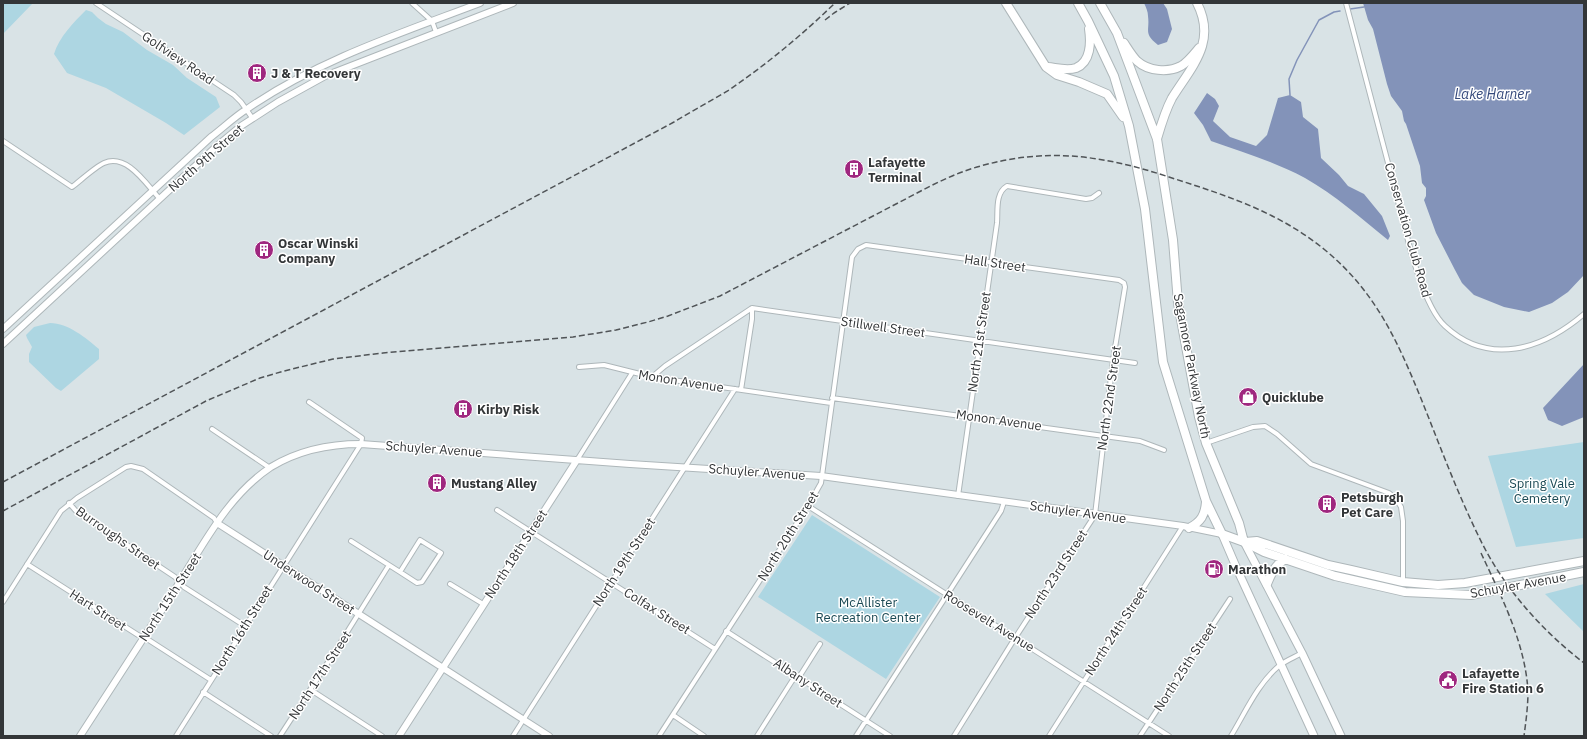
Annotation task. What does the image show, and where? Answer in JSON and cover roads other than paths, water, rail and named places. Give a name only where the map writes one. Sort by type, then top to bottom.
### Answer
[{"type":"highway","points":[[1006,3],[1046,67],[1057,74],[1107,94],[1129,126]]},
{"type":"highway","name":"Sagamore Parkway North","points":[[1078,3],[1088,20],[1114,76],[1129,126],[1145,209],[1163,362],[1206,501],[1222,534]]},
{"type":"highway","name":"Sagamore Parkway North","points":[[1100,3],[1117,33],[1157,139],[1173,240],[1178,302],[1199,417],[1206,443],[1239,523],[1244,542]]},
{"type":"highway","points":[[1157,139],[1162,120],[1172,100],[1194,65],[1203,43],[1205,26],[1197,3]]},
{"type":"highway","points":[[1046,67],[1066,70],[1078,68],[1086,58],[1091,44],[1088,20]]},
{"type":"highway","points":[[1117,33],[1137,61],[1150,68],[1162,70],[1171,70],[1181,66],[1187,62],[1203,43]]},
{"type":"highway","points":[[1186,527],[1199,522],[1205,512],[1206,501]]},
{"type":"highway","name":"Schuyler Avenue","points":[[1222,534],[1244,542],[1264,552],[1335,576],[1405,592],[1471,595],[1584,572]]},
{"type":"highway","name":"Schuyler Avenue","points":[[1244,542],[1257,541],[1328,565],[1403,582],[1438,585],[1465,583],[1584,561]]},
{"type":"highway","points":[[1267,584],[1272,572],[1279,563],[1285,559]]},
{"type":"main road","name":"North 9th Street","points":[[3,330],[211,137],[246,109],[304,75],[331,62],[480,3]]},
{"type":"main road","name":"North 9th Street","points":[[3,344],[218,145],[253,119],[303,87],[325,76],[513,3]]},
{"type":"main road","name":"Schuyler Avenue","points":[[270,468],[293,455],[314,448],[339,444],[361,444],[821,476],[1186,527],[1222,534]]},
{"type":"main road","name":"North 18th Street","points":[[399,736],[576,460]]},
{"type":"main road","name":"North 15th Street","points":[[80,736],[217,523],[241,492],[270,468]]},
{"type":"main road","name":"Underwood Street","points":[[217,523],[549,736]]},
{"type":"main road","name":"Sagamore Parkway North","points":[[1222,534],[1314,736]]},
{"type":"main road","name":"Sagamore Parkway North","points":[[1244,542],[1302,653],[1341,736]]},
{"type":"street","name":"Golfview Road","points":[[96,3],[234,95],[253,119]]},
{"type":"street","points":[[412,3],[432,21],[436,32]]},
{"type":"street","name":"Conservation Club Road","points":[[1346,3],[1414,260],[1429,303],[1436,315],[1445,326],[1464,340],[1482,348],[1500,351],[1541,342],[1569,326],[1584,314]]},
{"type":"street","points":[[3,141],[72,187],[104,163],[118,161],[134,170],[160,198]]},
{"type":"street","name":"North 21st Street","points":[[958,496],[990,262],[997,224],[999,194],[1002,189],[1007,186],[1086,198],[1092,198],[1099,192]]},
{"type":"street","name":"Hall Street","points":[[866,245],[1119,280],[1124,283]]},
{"type":"street","name":"North 20th Street","points":[[659,736],[808,506],[821,483],[852,257],[858,250],[866,245]]},
{"type":"street","name":"North 22nd Street","points":[[1095,515],[1113,360],[1125,287],[1124,283]]},
{"type":"street","points":[[652,377],[665,366],[752,308]]},
{"type":"street","points":[[741,390],[752,319],[752,308]]},
{"type":"street","name":"Stillwell Street","points":[[752,308],[1135,363]]},
{"type":"street","name":"Monon Avenue","points":[[579,367],[604,365],[652,377],[831,403]]},
{"type":"street","name":"North 18th Street","points":[[576,460],[632,373]]},
{"type":"street","name":"North 19th Street","points":[[513,736],[735,389]]},
{"type":"street","name":"Monon Avenue","points":[[832,398],[1104,436],[1140,442],[1164,450]]},
{"type":"street","points":[[310,402],[362,438],[361,444]]},
{"type":"street","points":[[1206,443],[1253,427],[1265,426],[1277,434],[1311,464],[1389,493],[1396,499],[1401,507],[1403,521],[1403,582]]},
{"type":"street","points":[[212,429],[270,468]]},
{"type":"street","name":"North 16th Street","points":[[176,736],[361,444]]},
{"type":"street","name":"Underwood Street","points":[[3,602],[61,511],[69,503],[126,467],[131,466],[143,469],[214,518],[217,523]]},
{"type":"street","points":[[856,736],[946,594],[1001,511],[1004,502]]},
{"type":"street","name":"Burroughs Street","points":[[69,503],[76,512],[180,581],[190,591],[245,626]]},
{"type":"street","name":"Roosevelt Avenue","points":[[808,506],[1169,736]]},
{"type":"street","name":"Colfax Street","points":[[497,510],[715,649]]},
{"type":"street","name":"North 23rd Street","points":[[954,736],[1014,638],[1095,515]]},
{"type":"street","name":"North 24th Street","points":[[1048,736],[1186,527]]},
{"type":"street","points":[[351,540],[417,584],[422,582],[441,553],[420,540],[400,572]]},
{"type":"street","name":"Hart Street","points":[[27,564],[138,636],[144,638],[211,680]]},
{"type":"street","name":"North 17th Street","points":[[280,736],[388,566]]},
{"type":"street","points":[[450,584],[483,604]]},
{"type":"street","name":"North 25th Street","points":[[1140,736],[1230,599]]},
{"type":"street","name":"Albany Street","points":[[726,631],[890,736]]},
{"type":"street","points":[[757,736],[797,676],[801,674],[820,644]]},
{"type":"street","points":[[1231,736],[1273,671],[1282,664],[1302,653]]},
{"type":"street","points":[[310,690],[382,736]]},
{"type":"street","points":[[203,692],[271,736]]},
{"type":"street","points":[[673,715],[704,736]]},
{"type":"water","points":[[1144,3],[1163,3],[1167,9],[1172,29],[1167,42],[1158,45],[1150,38],[1148,32],[1148,13]]},
{"type":"water","name":"Lake Harner","points":[[1363,3],[1584,3],[1584,275],[1568,292],[1552,303],[1529,312],[1504,307],[1474,295],[1462,283],[1436,233],[1424,200],[1426,196],[1426,188],[1422,183],[1420,166],[1404,121],[1402,111],[1391,96],[1373,29],[1368,20]]},
{"type":"water","points":[[1207,93],[1215,99],[1219,106],[1213,121],[1230,137],[1256,146],[1267,135],[1278,98],[1290,95],[1301,102],[1303,117],[1318,129],[1321,158],[1348,186],[1364,194],[1382,216],[1390,236],[1388,240],[1337,199],[1305,178],[1270,162],[1211,141],[1203,125],[1194,113]]},
{"type":"water","points":[[1584,364],[1584,417],[1562,426],[1548,420],[1543,408]]},
{"type":"waterway","points":[[1350,9],[1364,7]]},
{"type":"waterway","points":[[1290,95],[1289,79],[1297,60],[1319,20],[1334,12],[1340,11]]},
{"type":"railway","points":[[3,482],[674,122],[729,90],[757,70],[797,38],[835,3]]},
{"type":"railway","points":[[825,20],[850,3]]},
{"type":"railway","points":[[3,511],[206,401],[260,378],[333,359],[383,353],[573,337],[616,330],[648,322],[720,296],[924,189],[961,172],[1002,161],[1027,157],[1074,156],[1120,163],[1144,169],[1251,206],[1289,225],[1325,250],[1343,266],[1372,301],[1394,338],[1413,379],[1463,502],[1478,535],[1498,572],[1537,621],[1584,663]]},
{"type":"railway","points":[[1481,553],[1511,620],[1522,655],[1528,691],[1524,736]]},
{"type":"place","name":"J & T Recovery","points":[[257,73]]},
{"type":"place","name":"Lafayette Terminal","points":[[854,169]]},
{"type":"place","name":"Oscar Winski Company","points":[[264,250]]},
{"type":"place","name":"Quicklube","points":[[1248,397]]},
{"type":"place","name":"Kirby Risk","points":[[463,409]]},
{"type":"place","name":"Mustang Alley","points":[[437,483]]},
{"type":"place","name":"Petsburgh Pet Care","points":[[1327,504]]},
{"type":"place","name":"Marathon","points":[[1214,569]]},
{"type":"place","name":"Lafayette Fire Station 6","points":[[1448,680]]},
{"type":"park label","name":"Spring Vale Cemetery","points":[[1542,490]]},
{"type":"park label","name":"McAllister Recreation Center","points":[[868,610]]}]
